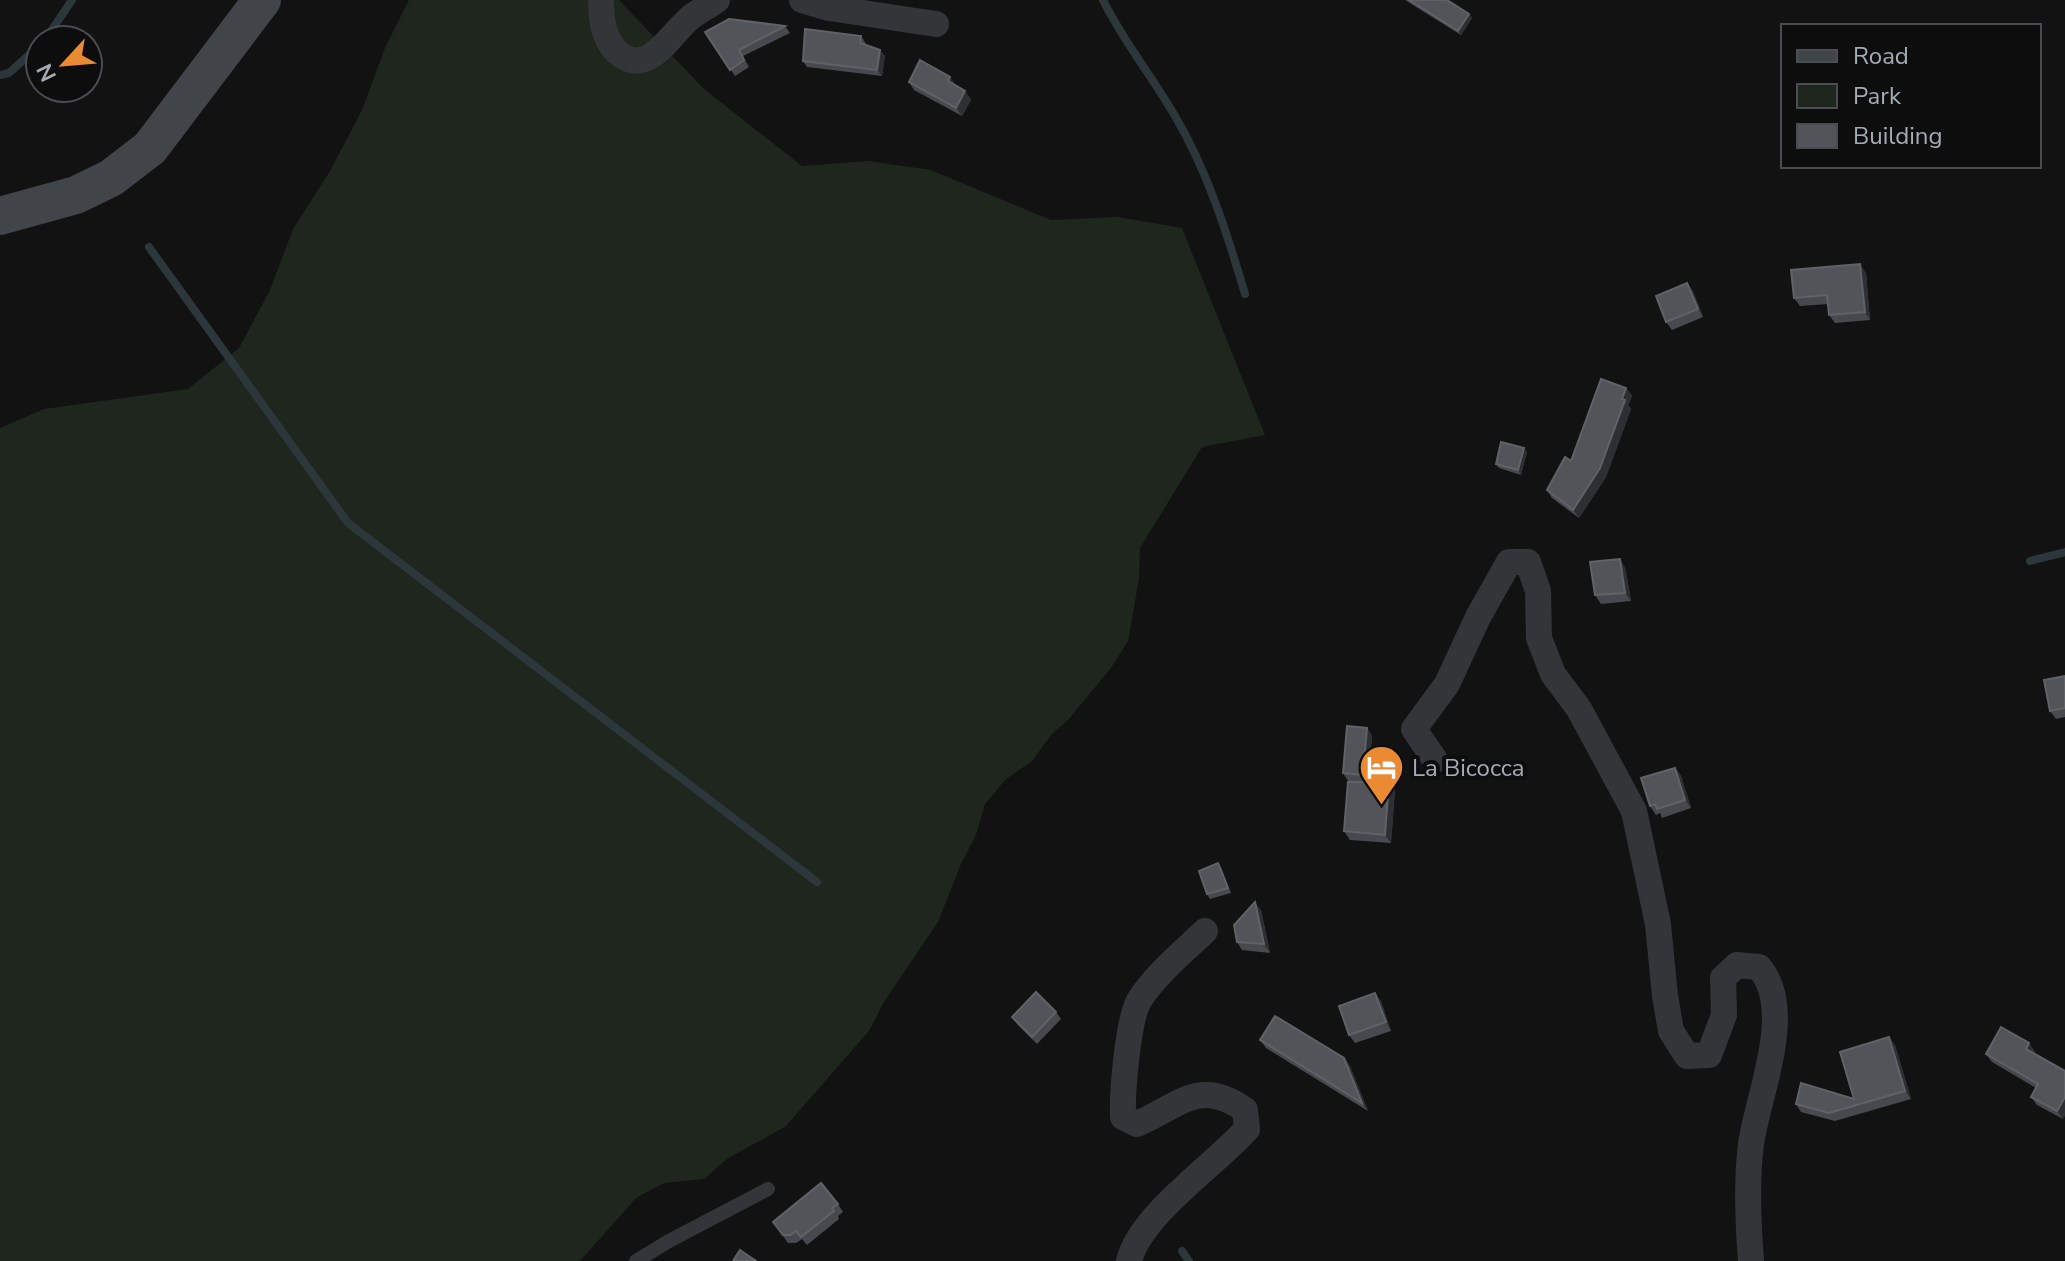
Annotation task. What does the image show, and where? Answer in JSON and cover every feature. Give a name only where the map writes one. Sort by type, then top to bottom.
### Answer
[{"type":"street","points":[[0,216],[76,195],[111,178],[150,148],[262,0]]},
{"type":"street","points":[[601,0],[601,21],[615,49],[627,59],[643,61],[657,53],[690,18],[717,0]]},
{"type":"street","points":[[802,0],[829,8],[936,24]]},
{"type":"street","points":[[1435,760],[1414,729],[1447,684],[1478,617],[1509,562],[1528,562],[1538,591],[1539,638],[1553,674],[1579,709],[1634,811],[1658,924],[1671,1031],[1687,1056],[1709,1055],[1724,1015],[1723,978],[1737,965],[1759,967],[1770,980],[1776,1033],[1751,1145],[1748,1214],[1751,1261]]},
{"type":"street","points":[[1129,1261],[1132,1247],[1175,1195],[1224,1154],[1247,1129],[1245,1110],[1227,1097],[1206,1095],[1179,1099],[1159,1114],[1137,1124],[1123,1117],[1127,1053],[1138,1002],[1205,931]]},
{"type":"lane","points":[[636,1261],[768,1189]]},
{"type":"green space","points":[[409,0],[619,0],[704,89],[802,166],[869,161],[931,170],[1051,220],[1118,217],[1182,228],[1265,435],[1202,447],[1140,548],[1139,579],[1128,641],[1111,668],[1068,720],[1051,735],[1032,761],[1005,780],[985,804],[976,835],[938,922],[884,1002],[869,1031],[785,1127],[728,1158],[704,1179],[664,1183],[636,1198],[580,1261],[0,1261],[0,428],[44,409],[188,389],[239,348],[270,290],[293,229],[330,171],[362,110],[385,48]]},
{"type":"building","points":[[1409,0],[1447,0],[1469,14],[1458,31]]},
{"type":"building","points":[[729,19],[785,26],[739,50],[744,60],[730,70],[705,32]]},
{"type":"building","points":[[805,29],[861,36],[860,43],[880,50],[877,70],[803,61]]},
{"type":"building","points":[[920,60],[950,77],[948,81],[965,91],[956,108],[909,82]]},
{"type":"building","points":[[1860,264],[1865,312],[1829,315],[1827,295],[1794,298],[1791,270]]},
{"type":"building","points":[[1687,283],[1698,309],[1666,322],[1656,296]]},
{"type":"building","points":[[1601,379],[1626,388],[1622,399],[1625,400],[1600,468],[1573,510],[1547,490],[1565,457],[1571,461]]},
{"type":"building","points":[[1501,442],[1524,448],[1518,470],[1496,464]]},
{"type":"building","points":[[1620,559],[1625,593],[1595,595],[1590,562]]},
{"type":"building","points":[[2065,676],[2065,708],[2050,711],[2044,680]]},
{"type":"building","points":[[1347,726],[1367,728],[1363,775],[1343,773]]},
{"type":"building","points":[[1675,768],[1685,800],[1657,809],[1655,804],[1650,806],[1641,778]]},
{"type":"building","points":[[1348,782],[1389,782],[1385,835],[1344,831]]},
{"type":"building","points":[[1218,863],[1228,888],[1207,894],[1199,871]]},
{"type":"building","points":[[1255,902],[1264,944],[1237,942],[1234,925]]},
{"type":"building","points":[[1036,992],[1056,1012],[1032,1037],[1012,1017]]},
{"type":"building","points":[[1375,993],[1386,1022],[1349,1035],[1339,1006]]},
{"type":"building","points":[[1275,1016],[1344,1058],[1362,1103],[1260,1040]]},
{"type":"building","points":[[2001,1027],[2029,1043],[2026,1049],[2065,1071],[2065,1097],[2057,1111],[2031,1097],[2038,1084],[1986,1054]]},
{"type":"building","points":[[1889,1037],[1905,1091],[1829,1113],[1796,1104],[1801,1083],[1854,1099],[1840,1052]]},
{"type":"building","points":[[821,1183],[838,1204],[832,1208],[834,1211],[801,1237],[796,1231],[783,1235],[773,1222]]},
{"type":"building","points":[[740,1250],[756,1261],[733,1261]]},
{"type":"waterway","points":[[56,24],[72,0]]},
{"type":"waterway","points":[[1103,0],[1175,116],[1197,158],[1245,294]]},
{"type":"waterway","points":[[0,75],[9,73],[24,59]]},
{"type":"waterway","points":[[149,247],[348,523],[817,882]]},
{"type":"waterway","points":[[2030,561],[2065,552]]},
{"type":"waterway","points":[[1182,1251],[1189,1261]]},
{"type":"place","name":"La Bicocca","points":[[1381,807]]}]
